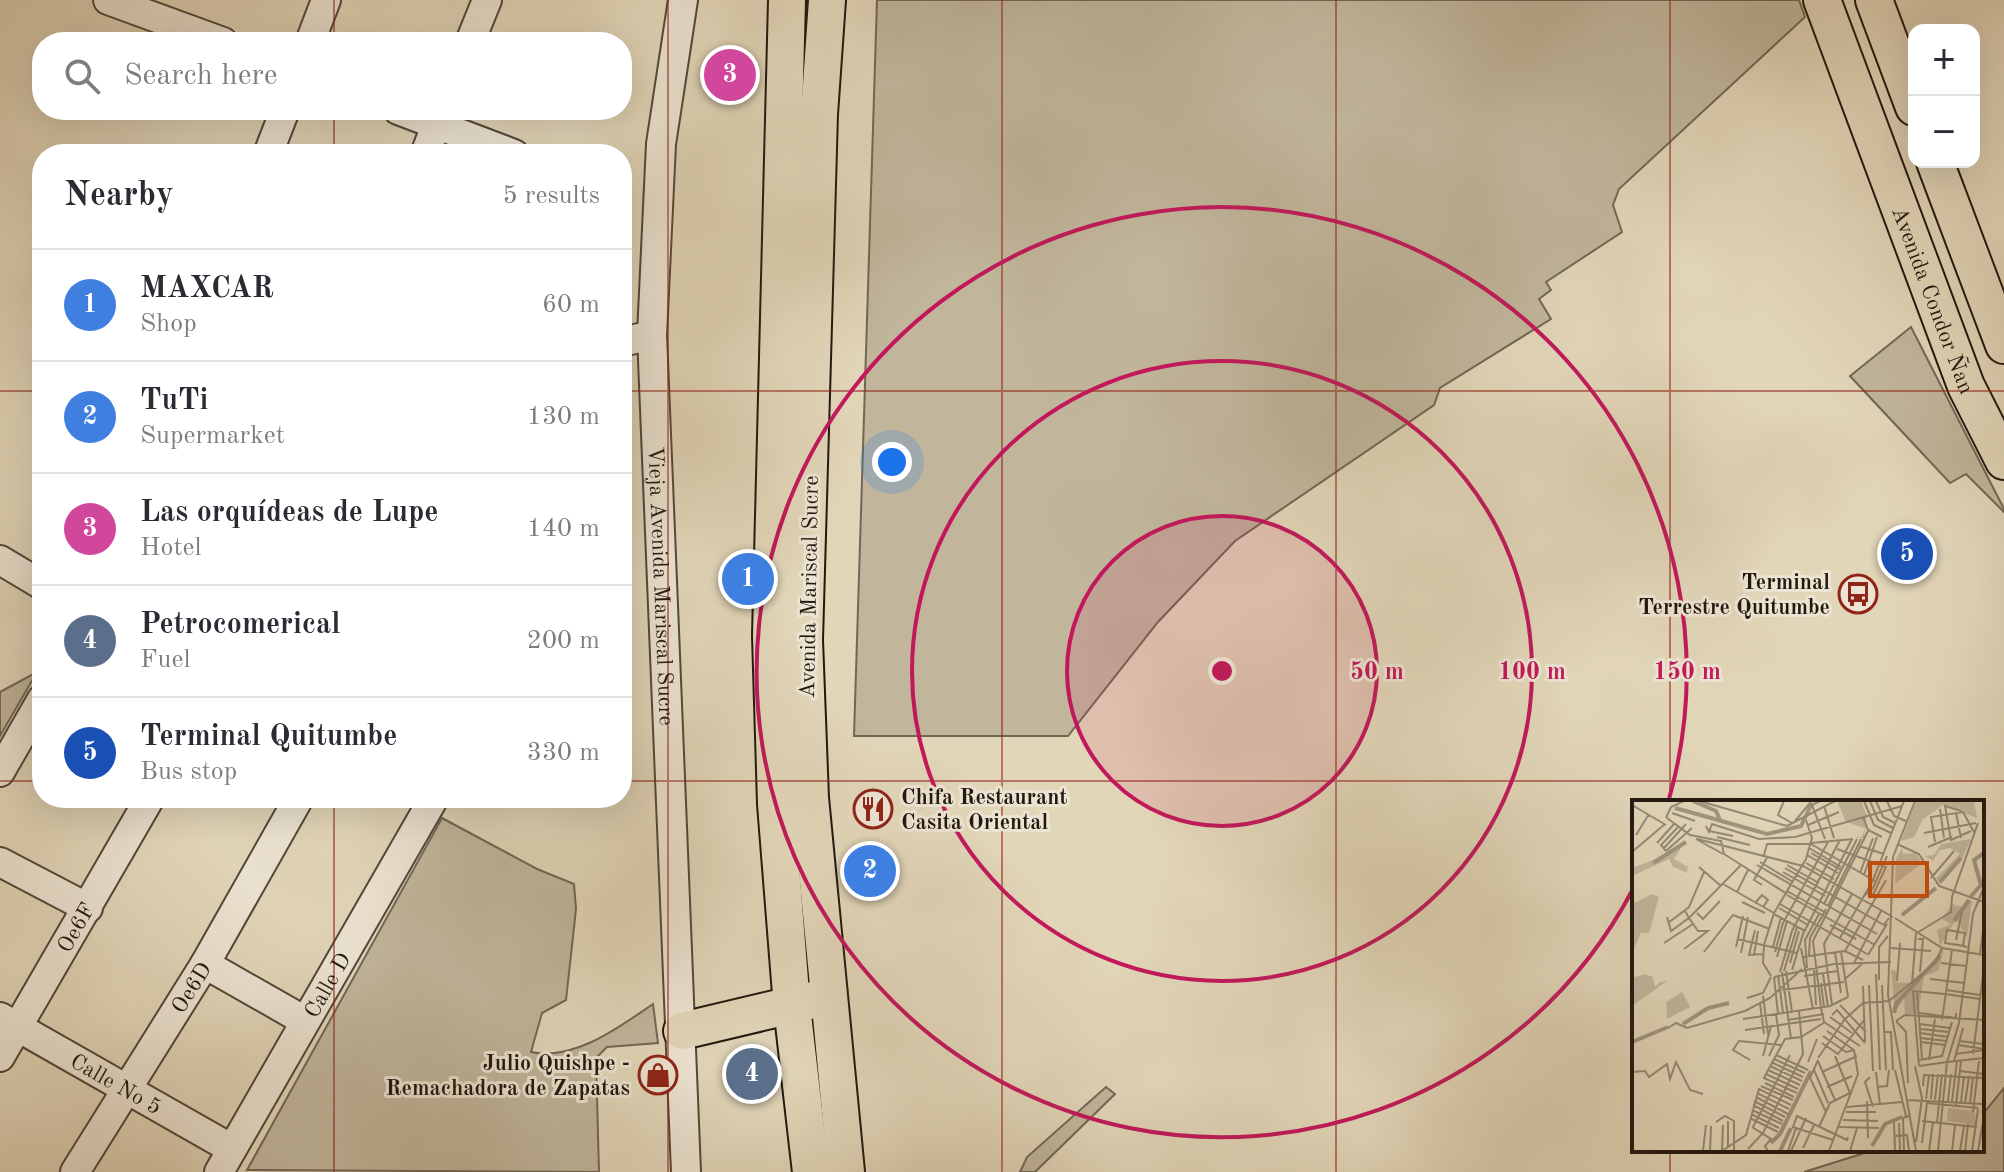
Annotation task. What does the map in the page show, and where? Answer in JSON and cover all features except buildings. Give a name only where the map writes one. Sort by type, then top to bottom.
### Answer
[{"type":"main road","name":"Avenida Mariscal Sucre","points":[[787,0],[771,635],[776,804],[792,1006],[811,1172]]},
{"type":"main road","name":"Avenida Mariscal Sucre","points":[[827,0],[819,114],[804,640],[810,798],[846,1172]]},
{"type":"main road","name":"Avenida Condor Ñan","points":[[1822,0],[1966,386],[2004,461]]},
{"type":"main road","points":[[1874,0],[1910,96]]},
{"type":"main road","points":[[1937,168],[2004,345]]},
{"type":"main road","points":[[682,1031],[827,996]]},
{"type":"street","points":[[108,0],[196,32]]},
{"type":"street","points":[[314,32],[326,0]]},
{"type":"street","points":[[474,32],[487,0]]},
{"type":"street","name":"Vieja Avenida Mariscal Sucre","points":[[683,0],[661,144],[652,335],[686,1172]]},
{"type":"street","points":[[272,144],[281,120]]},
{"type":"street","points":[[429,144],[437,120]]},
{"type":"street","points":[[442,120],[493,144]]},
{"type":"street","points":[[632,340],[652,335]]},
{"type":"street","points":[[0,560],[32,579]]},
{"type":"street","points":[[0,772],[32,716]]},
{"type":"street","name":"Oe6F","points":[[0,1057],[9,1022],[88,908],[144,808]]},
{"type":"street","name":"Oe6D","points":[[75,1172],[205,964],[293,808]]},
{"type":"street","name":"Calle D","points":[[226,1160],[420,808]]},
{"type":"street","points":[[0,862],[88,908]]},
{"type":"street","points":[[205,964],[305,1021]]},
{"type":"street","name":"Calle No 5","points":[[9,1022],[129,1088],[226,1160]]},
{"type":"shaded area","points":[[877,0],[1799,0],[1805,17],[1619,189],[1613,205],[1622,232],[1546,282],[1551,290],[1539,299],[1551,319],[1440,388],[1434,405],[1235,541],[1158,622],[1068,736],[854,736]]},
{"type":"shaded area","points":[[1911,327],[2004,512],[1966,474],[1950,483],[1850,376]]},
{"type":"shaded area","points":[[32,675],[32,681],[0,736],[0,692]]},
{"type":"shaded area","points":[[442,818],[537,869],[574,884],[576,909],[566,1000],[542,1013],[531,1052],[547,1054],[579,1047],[610,1032],[653,1004],[658,1043],[607,1047],[596,1058],[599,1172],[247,1170]]},
{"type":"shaded area","points":[[1106,1087],[1115,1094],[1035,1172],[1020,1172],[1027,1157]]},
{"type":"shaded area","points":[[2004,1088],[2004,1172],[1804,1172],[1868,1152],[1984,1152],[1984,1113]]},
{"type":"place","name":"Las orquídeas de Lupe","points":[[730,75]]},
{"type":"place","name":"Terminal Quitumbe","points":[[1907,554]]},
{"type":"place","name":"MAXCAR","points":[[748,579]]},
{"type":"place","name":"Terminal Terrestre Quitumbe","points":[[1858,594]]},
{"type":"place","name":"Chifa Restaurant Casita Oriental","points":[[873,809]]},
{"type":"place","name":"TuTi","points":[[870,871]]},
{"type":"place","name":"Petrocomerical","points":[[752,1074]]},
{"type":"place","name":"Julio Quishpe - Remachadora de Zapatas","points":[[658,1075]]}]
